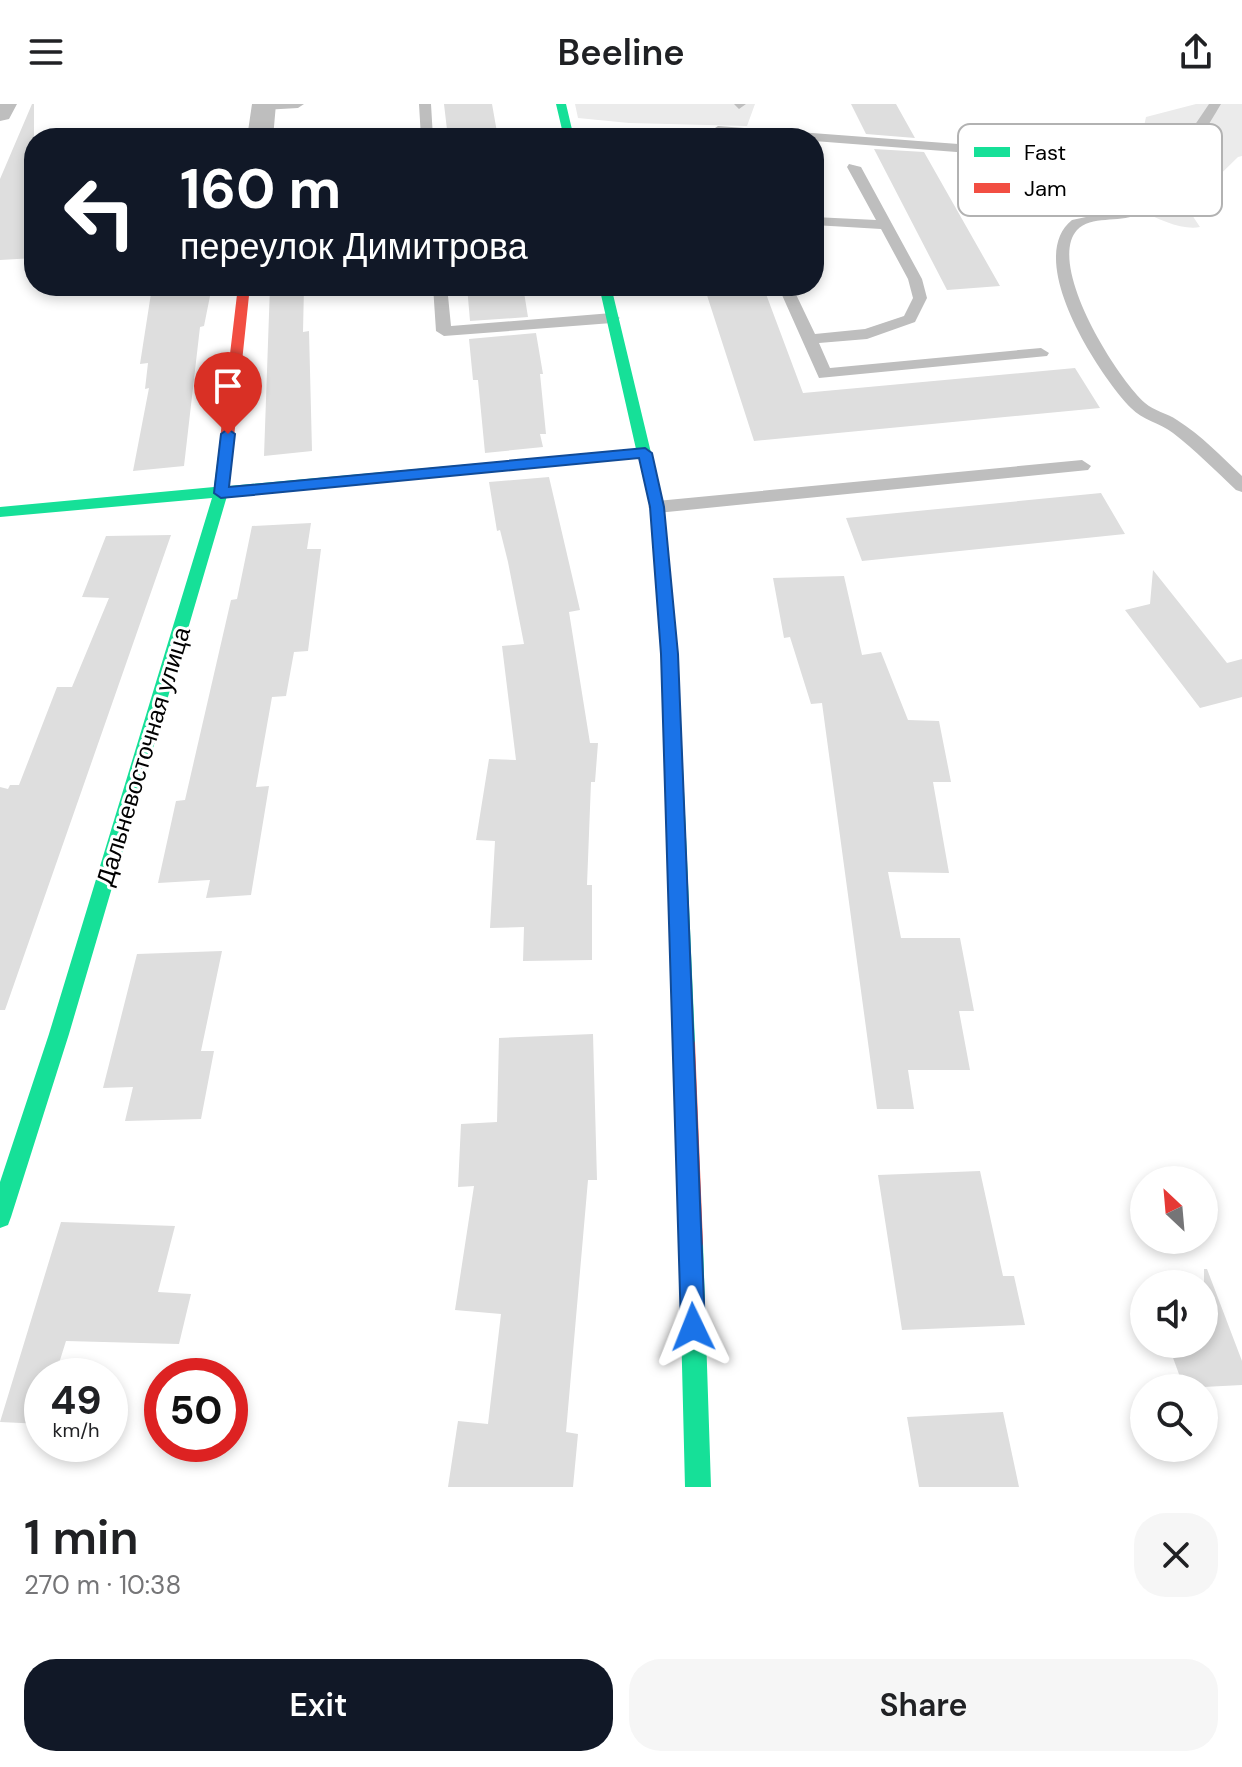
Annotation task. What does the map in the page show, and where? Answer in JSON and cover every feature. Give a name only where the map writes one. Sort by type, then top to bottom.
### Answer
[{"type":"street","points":[[0,114],[5,104]]},
{"type":"street","points":[[561,104],[567,128]]},
{"type":"street","points":[[261,128],[264,105]]},
{"type":"street","name":"Дальневосточная улица","points":[[0,1217],[64,1019],[221,493],[243,296]]},
{"type":"street","points":[[607,296],[657,507],[670,654],[679,848],[698,1487]]},
{"type":"street","points":[[0,512],[645,453]]},
{"type":"lane","points":[[264,105],[298,104]]},
{"type":"lane","points":[[425,104],[426,128]]},
{"type":"lane","points":[[1201,124],[1215,104]]},
{"type":"lane","points":[[824,138],[958,148]]},
{"type":"lane","points":[[811,339],[867,334],[910,319],[920,298],[915,279],[854,167]]},
{"type":"lane","points":[[1107,216],[1089,219],[1072,227],[1062,240],[1061,259],[1079,318],[1095,348],[1139,408],[1167,421],[1242,486]]},
{"type":"lane","points":[[824,222],[883,225]]},
{"type":"lane","points":[[441,296],[444,331],[612,318]]},
{"type":"lane","points":[[790,296],[825,374],[1041,353]]},
{"type":"lane","points":[[657,507],[1082,466]]},
{"type":"shaded area","points":[[575,104],[755,104],[747,126],[629,123],[578,118]]},
{"type":"shaded area","points":[[1196,104],[1242,104],[1242,156],[1222,173],[1222,124],[1144,124],[1146,117]]},
{"type":"shaded area","points":[[1152,216],[1193,216],[1200,227],[1187,227]]},
{"type":"building","points":[[34,104],[34,128],[24,128],[24,259],[0,260],[0,179]]},
{"type":"building","points":[[444,104],[492,104],[496,128],[447,128]]},
{"type":"building","points":[[851,104],[896,104],[915,138],[866,134]]},
{"type":"building","points":[[874,149],[924,152],[1000,286],[947,290]]},
{"type":"building","points":[[151,296],[210,296],[204,326],[200,327],[184,466],[133,471],[149,388],[145,389],[148,363],[140,364]]},
{"type":"building","points":[[270,296],[304,296],[303,332],[309,331],[312,451],[264,456]]},
{"type":"building","points":[[468,296],[525,296],[528,317],[470,321]]},
{"type":"building","points":[[707,296],[767,296],[803,393],[1075,368],[1100,408],[754,441]]},
{"type":"building","points":[[536,333],[543,374],[540,374],[546,434],[540,434],[543,447],[485,453],[478,380],[473,380],[469,339]]},
{"type":"building","points":[[549,477],[580,610],[569,612],[590,743],[598,743],[595,782],[591,782],[587,885],[592,885],[592,960],[523,961],[524,927],[490,928],[495,841],[476,840],[489,759],[516,760],[502,646],[524,644],[508,562],[500,530],[497,531],[489,482]]},
{"type":"building","points":[[1101,493],[1125,534],[862,561],[846,518]]},
{"type":"building","points":[[311,523],[307,549],[321,549],[308,651],[294,652],[286,696],[272,697],[256,787],[269,786],[251,895],[206,898],[210,880],[158,883],[176,801],[185,800],[231,600],[237,599],[252,526]]},
{"type":"building","points":[[171,535],[5,1010],[0,1010],[0,787],[8,789],[10,785],[19,785],[57,687],[72,687],[109,598],[82,597],[106,536]]},
{"type":"building","points":[[1153,570],[1227,663],[1242,659],[1242,697],[1200,708],[1125,610],[1150,604]]},
{"type":"building","points":[[844,576],[862,655],[881,652],[908,720],[939,721],[951,782],[933,782],[949,873],[888,872],[901,938],[960,938],[974,1011],[959,1011],[970,1070],[908,1070],[914,1109],[877,1109],[822,703],[811,704],[790,637],[784,638],[773,578]]},
{"type":"building","points":[[222,951],[201,1051],[214,1051],[201,1119],[125,1121],[133,1087],[103,1088],[137,954]]},
{"type":"building","points":[[593,1034],[597,1180],[588,1180],[566,1432],[578,1434],[573,1487],[448,1487],[458,1421],[488,1424],[501,1314],[455,1310],[474,1186],[458,1187],[461,1124],[497,1122],[499,1038]]},
{"type":"building","points":[[980,1171],[1003,1276],[1014,1276],[1025,1325],[902,1330],[878,1175]]},
{"type":"building","points":[[61,1222],[175,1226],[158,1292],[191,1294],[179,1344],[66,1341],[61,1358],[24,1358],[24,1423],[0,1422]]},
{"type":"building","points":[[1218,1298],[1242,1361],[1242,1385],[1218,1386],[1218,1374],[1179,1374],[1173,1358],[1218,1358]]},
{"type":"building","points":[[1003,1412],[1019,1487],[919,1487],[907,1417]]},
{"type":"traffic: fast","points":[[561,104],[567,128]]},
{"type":"traffic: fast","points":[[607,296],[657,507],[670,654],[685,1043]]},
{"type":"traffic: fast","points":[[0,512],[645,453]]},
{"type":"traffic: fast","points":[[0,1217],[59,1034],[221,493],[225,456]]},
{"type":"traffic: fast","points":[[691,1244],[698,1487]]},
{"type":"traffic: jam","points":[[225,456],[243,296]]},
{"type":"traffic: jam","points":[[685,1043],[691,1244]]},
{"type":"route","points":[[228,434],[221,493],[645,453],[657,507],[670,654],[693,1327]]}]
